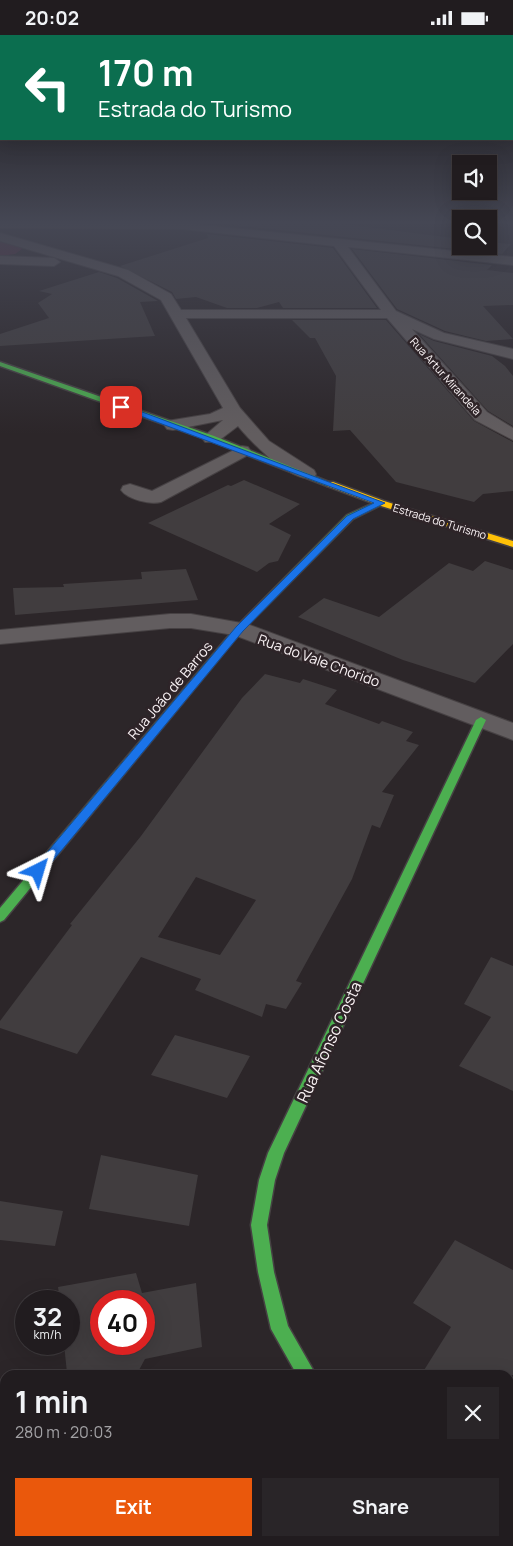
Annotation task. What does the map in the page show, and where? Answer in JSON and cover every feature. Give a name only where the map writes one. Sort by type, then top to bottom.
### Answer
[{"type":"street","points":[[159,293],[166,297],[177,314],[233,410],[263,445],[307,474]]},
{"type":"street","name":"Rua Artur Mirandela","points":[[375,293],[391,314],[481,416],[513,435]]},
{"type":"street","points":[[177,314],[391,314],[439,336],[513,354]]},
{"type":"street","name":"Estrada do Turismo","points":[[0,364],[211,438],[381,503],[513,544]]},
{"type":"street","points":[[173,425],[214,418],[233,410]]},
{"type":"street","points":[[211,438],[231,424],[233,410]]},
{"type":"street","points":[[130,490],[154,498],[242,451]]},
{"type":"street","name":"Rua João de Barros","points":[[0,917],[239,629],[350,517],[381,503]]},
{"type":"street","name":"Rua do Vale Chorido","points":[[0,637],[170,621],[239,629],[513,732]]},
{"type":"street","name":"Rua Afonso Costa","points":[[304,1370],[280,1329],[266,1272],[259,1225],[267,1180],[276,1153],[480,720]]},
{"type":"building","points":[[46,293],[143,293],[158,301],[140,302],[155,336],[0,346],[0,334],[49,318],[38,303],[52,294]]},
{"type":"building","points":[[172,293],[366,293],[377,308],[283,308],[279,302],[257,308],[227,308],[196,297],[176,299]]},
{"type":"building","points":[[385,293],[513,293],[513,305],[483,306],[513,339],[486,341],[445,331],[397,309]]},
{"type":"building","points":[[292,320],[386,320],[474,421],[513,442],[513,491],[483,494],[474,502],[396,482],[350,430],[333,431],[336,376],[315,338],[310,338]]},
{"type":"building","points":[[419,334],[434,341],[492,356],[505,366],[513,376],[513,426],[488,411]]},
{"type":"building","points":[[244,480],[300,504],[269,524],[291,535],[278,561],[269,563],[257,572],[148,523],[228,485],[231,486]]},
{"type":"building","points":[[485,561],[513,570],[513,644],[475,683],[403,660],[298,617],[324,598],[379,617],[449,563],[473,571]]},
{"type":"building","points":[[186,569],[198,600],[15,615],[13,588],[64,587],[63,584],[142,579],[141,572]]},
{"type":"building","points":[[265,674],[300,683],[303,679],[337,690],[325,704],[379,724],[382,721],[413,732],[406,741],[419,745],[382,792],[394,795],[380,828],[372,825],[352,879],[296,981],[302,983],[286,1009],[266,1004],[262,1017],[195,990],[201,979],[141,957],[77,1054],[0,1028],[0,1021],[72,925],[70,924],[141,836],[242,698]],"holes":[[[196,877],[256,900],[220,955],[158,937]]]},
{"type":"building","points":[[491,957],[513,966],[513,1091],[459,1066],[491,1017],[464,1004]]},
{"type":"building","points":[[175,1035],[250,1056],[227,1098],[151,1075]]},
{"type":"building","points":[[101,1155],[198,1175],[189,1226],[89,1209]]},
{"type":"building","points":[[0,1201],[63,1211],[55,1246],[0,1240]]},
{"type":"building","points":[[455,1240],[513,1270],[513,1370],[424,1370],[451,1327],[413,1303]]},
{"type":"building","points":[[136,1273],[141,1290],[90,1290],[90,1355],[155,1355],[155,1291],[196,1283],[202,1347],[145,1359],[139,1370],[67,1370],[65,1355],[80,1355],[80,1290],[58,1290],[58,1287]]},
{"type":"traffic: fast","points":[[0,364],[211,438],[330,484]]},
{"type":"traffic: fast","points":[[0,917],[239,629],[350,517],[381,503]]},
{"type":"traffic: fast","points":[[304,1370],[280,1329],[266,1272],[259,1225],[267,1180],[276,1153],[481,720]]},
{"type":"traffic: slow","points":[[330,484],[381,503],[513,544]]},
{"type":"route","points":[[38,871],[239,629],[350,517],[381,503],[211,438],[121,407]]}]
